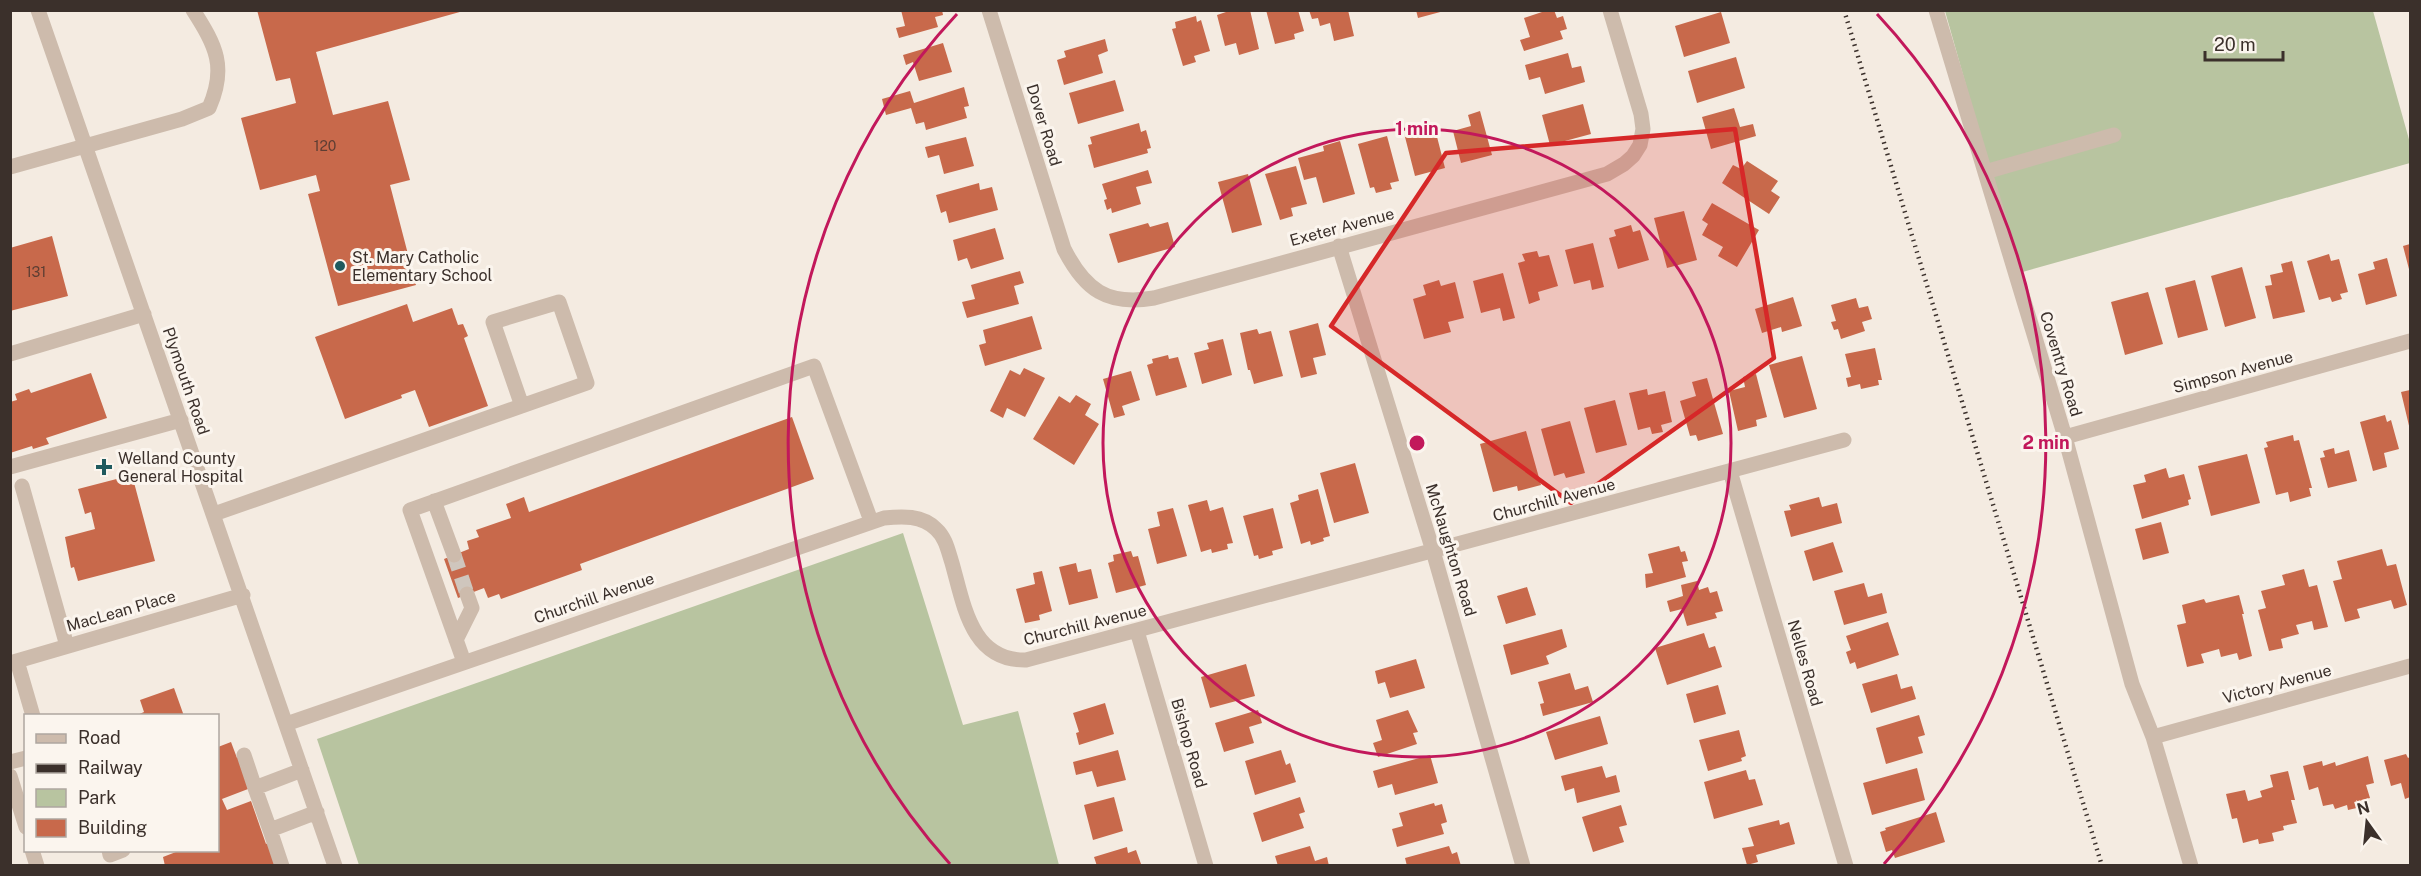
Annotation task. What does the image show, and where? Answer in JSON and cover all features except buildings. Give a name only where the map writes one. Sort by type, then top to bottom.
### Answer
[{"type":"street","name":"Plymouth Road","points":[[38,10],[243,595],[335,866]]},
{"type":"street","points":[[10,167],[182,119],[209,108],[218,87],[218,61],[207,32],[193,10]]},
{"type":"street","name":"Dover Road","points":[[989,10],[1064,249]]},
{"type":"street","name":"Exeter Avenue","points":[[1064,249],[1074,268],[1089,286],[1108,297],[1133,302],[1607,174],[1624,164],[1640,145],[1643,129],[1642,117],[1611,10]]},
{"type":"street","name":"Coventry Road","points":[[1936,10],[2064,437],[2132,684],[2153,737],[2191,866]]},
{"type":"street","points":[[1985,172],[2114,135]]},
{"type":"street","name":"McNaughton Road","points":[[1339,246],[1433,551],[1523,866]]},
{"type":"street","points":[[214,514],[522,406],[587,383],[559,302],[494,322],[522,406]]},
{"type":"street","points":[[10,354],[144,314]]},
{"type":"street","name":"Simpson Avenue","points":[[2064,437],[2410,341]]},
{"type":"street","points":[[464,662],[411,510],[814,366],[871,521]]},
{"type":"street","points":[[10,467],[181,420]]},
{"type":"street","name":"Churchill Avenue","points":[[286,724],[871,521],[907,516],[918,518],[936,528],[948,550],[975,631],[986,647],[1002,658],[1019,660],[1042,657],[1844,440]]},
{"type":"street","name":"Nelles Road","points":[[1730,471],[1846,866]]},
{"type":"street","points":[[22,486],[67,646]]},
{"type":"street","points":[[434,501],[454,555]]},
{"type":"street","points":[[456,640],[472,608],[467,594]]},
{"type":"street","name":"MacLean Place","points":[[14,662],[243,595]]},
{"type":"street","name":"Bishop Road","points":[[1137,631],[1206,866]]},
{"type":"street","points":[[14,662],[32,714]]},
{"type":"street","name":"Victory Avenue","points":[[2153,737],[2410,666]]},
{"type":"street","points":[[244,755],[282,866]]},
{"type":"street","points":[[255,788],[302,770]]},
{"type":"street","points":[[10,776],[24,821]]},
{"type":"street","points":[[270,830],[317,812]]},
{"type":"highlighted area","points":[[1735,129],[1774,358],[1571,503],[1331,326],[1446,153]]},
{"type":"green space","points":[[1945,11],[2373,11],[2410,143],[2410,163],[2019,273]]},
{"type":"green space","points":[[903,533],[963,725],[1018,711],[1059,865],[359,865],[317,739]]},
{"type":"tunnel","points":[[454,555],[467,594]]},
{"type":"railway","points":[[1844,10],[2102,866]]},
{"type":"place","name":"St. Mary Catholic Elementary School","points":[[340,266]]},
{"type":"place","name":"Welland County General Hospital","points":[[104,467]]}]
